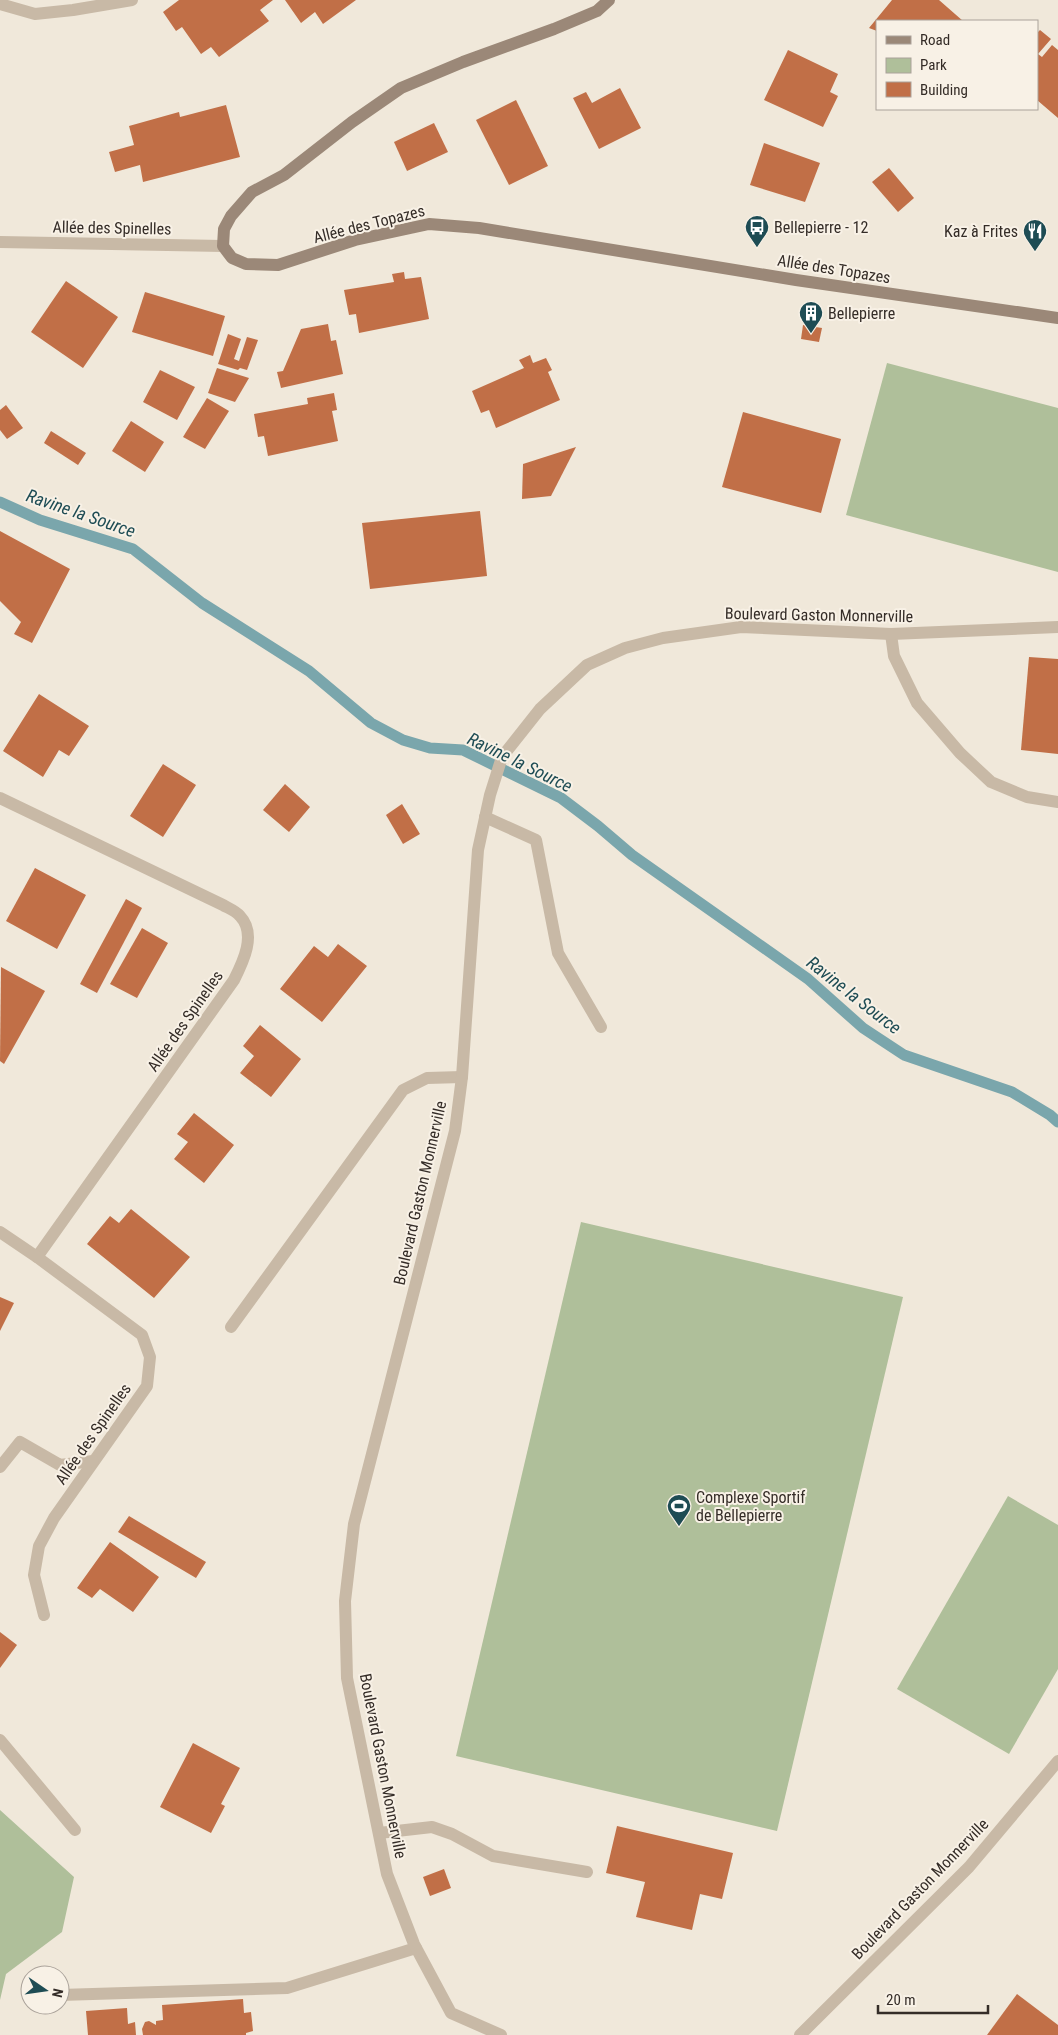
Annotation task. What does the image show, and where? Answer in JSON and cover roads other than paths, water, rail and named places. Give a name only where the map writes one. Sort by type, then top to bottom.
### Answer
[{"type":"main road","points":[[223,246],[224,230],[231,216],[252,192],[284,175],[345,127],[401,88],[463,62],[554,29],[597,11],[609,0]]},
{"type":"main road","name":"Allée des Topazes","points":[[223,246],[232,258],[246,264],[278,265],[355,240],[430,224],[479,228],[796,280],[1058,318]]},
{"type":"street","points":[[0,4],[35,14],[132,0]]},
{"type":"street","name":"Allée des Spinelles","points":[[0,242],[223,246]]},
{"type":"street","name":"Boulevard Gaston Monnerville","points":[[501,2035],[451,2013],[416,1948],[387,1874],[347,1678],[345,1601],[354,1524],[455,1131],[462,1078],[478,850],[484,817],[502,758],[540,709],[587,665],[625,648],[663,638],[741,628],[891,634],[1058,626]]},
{"type":"street","points":[[891,634],[894,656],[917,703],[960,754],[991,782],[1027,797],[1058,802]]},
{"type":"street","name":"Allée des Spinelles","points":[[0,798],[223,905],[240,916],[248,933],[245,956],[234,980],[37,1257]]},
{"type":"street","points":[[484,817],[536,840],[558,953],[601,1027]]},
{"type":"street","points":[[231,1327],[403,1090],[427,1078],[462,1078]]},
{"type":"street","name":"Allée des Spinelles","points":[[0,1232],[142,1335],[150,1357],[147,1386],[54,1518],[38,1546],[34,1575],[44,1615]]},
{"type":"street","points":[[0,1467],[20,1442],[60,1465],[93,1461]]},
{"type":"street","points":[[0,1740],[75,1830]]},
{"type":"street","name":"Boulevard Gaston Monnerville","points":[[800,2035],[969,1867],[1058,1761]]},
{"type":"street","points":[[379,1833],[432,1828],[452,1834],[493,1856],[586,1872]]},
{"type":"street","points":[[70,1996],[287,1988],[416,1948]]},
{"type":"waterway","name":"Ravine la Source","points":[[0,502],[40,520],[133,549],[202,603],[309,671],[371,723],[403,740],[430,748],[463,750],[561,798],[632,855],[808,979],[863,1028],[904,1055],[1012,1092],[1058,1122]]},
{"type":"place","name":"Bellepierre - 12","points":[[757,248]]},
{"type":"place","name":"Kaz à Frites","points":[[1035,252]]},
{"type":"place","name":"Bellepierre","points":[[811,334]]},
{"type":"place","name":"Complexe Sportif de Bellepierre","points":[[679,1527]]}]
